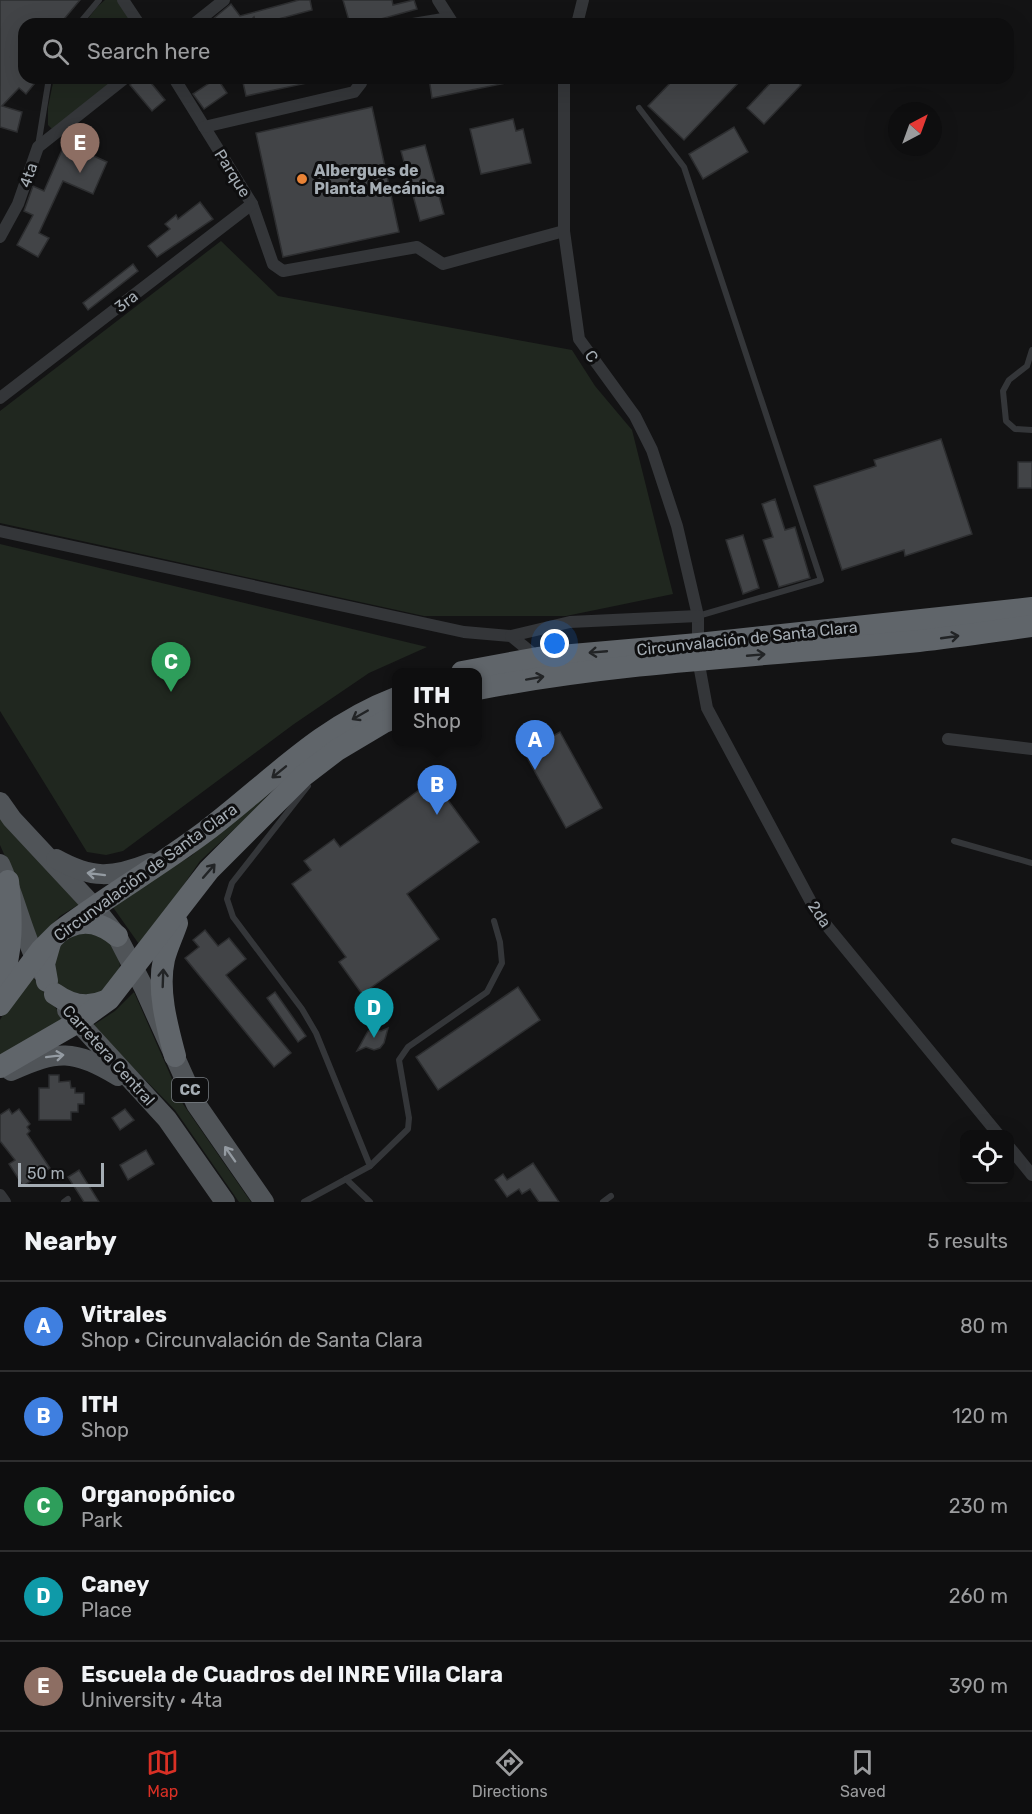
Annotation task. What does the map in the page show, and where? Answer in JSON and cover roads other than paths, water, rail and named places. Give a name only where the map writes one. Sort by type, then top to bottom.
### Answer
[{"type":"highway","name":"Circunvalación de Santa Clara","points":[[482,688],[698,652],[1032,608]]},
{"type":"highway","name":"Circunvalación de Santa Clara","points":[[482,668],[538,658],[922,640],[1032,626]]},
{"type":"highway","name":"Circunvalación de Santa Clara","points":[[0,1005],[35,958],[61,931],[205,832],[330,742],[374,706],[392,699]]},
{"type":"highway","name":"Circunvalación de Santa Clara","points":[[0,1067],[76,1023],[112,996],[209,870],[303,776],[330,742],[392,719]]},
{"type":"highway","points":[[0,987],[11,940],[12,914],[4,873]]},
{"type":"highway","points":[[175,1056],[168,1031],[163,997],[163,969],[164,959],[187,899]]},
{"type":"highway","points":[[81,922],[91,923],[100,925],[119,940],[126,960],[125,969],[120,986],[112,996],[100,1003],[81,1005],[72,1003],[51,988],[44,973],[45,955],[52,939],[61,931],[81,922]]},
{"type":"main road","name":"CC","points":[[0,802],[12,819],[94,907],[119,940],[135,968],[196,1104],[264,1202]]},
{"type":"main road","points":[[12,819],[56,860],[92,874],[108,876],[125,873],[172,854]]},
{"type":"main road","name":"Carretera Central","points":[[4,873],[27,943],[51,988],[76,1023],[166,1119],[225,1202]]},
{"type":"main road","points":[[0,1076],[36,1059],[68,1055],[99,1064],[138,1088]]},
{"type":"street","points":[[123,0],[135,18]]},
{"type":"street","points":[[202,18],[224,0]]},
{"type":"street","points":[[438,0],[449,18]]},
{"type":"street","points":[[578,18],[583,0]]},
{"type":"street","name":"4ta","points":[[0,237],[18,204],[38,147],[117,84]]},
{"type":"street","name":"Parque","points":[[178,84],[252,204],[273,264],[283,271],[417,247],[443,264],[564,231]]},
{"type":"street","points":[[204,127],[354,92],[360,84]]},
{"type":"street","name":"C","points":[[564,84],[564,231],[579,339],[635,416],[652,450],[677,526],[698,616],[698,652]]},
{"type":"street","name":"3ra","points":[[0,398],[252,204]]},
{"type":"street","points":[[0,531],[464,632],[511,636],[570,622],[698,616]]},
{"type":"street","points":[[511,636],[538,658]]},
{"type":"street","name":"2da","points":[[698,652],[707,708],[818,915],[995,1130]]},
{"type":"street","points":[[948,739],[1032,749]]},
{"type":"street","points":[[1014,1153],[1032,1175]]},
{"type":"street","points":[[0,1195],[5,1202]]},
{"type":"lane","points":[[84,18],[99,0]]},
{"type":"lane","points":[[38,147],[48,84]]},
{"type":"lane","points":[[639,108],[684,167],[821,580],[698,616]]},
{"type":"lane","points":[[1032,350],[1027,366],[1009,380],[1003,391],[1006,421],[1015,429],[1032,430]]},
{"type":"lane","points":[[330,742],[232,883],[227,899],[233,917],[302,1009],[316,1033],[370,1166]]},
{"type":"lane","points":[[954,841],[1032,863]]},
{"type":"lane","points":[[304,1202],[370,1166],[408,1129],[409,1118],[399,1060],[408,1047],[487,992],[502,963],[500,942],[494,921]]},
{"type":"lane","points":[[346,1179],[370,1202]]},
{"type":"lane","points":[[603,1202],[611,1196]]},
{"type":"place","name":"Escuela de Cuadros del INRE Villa Clara","points":[[80,173]]},
{"type":"place","name":"Albergues de Planta Mecánica","points":[[302,179]]},
{"type":"place","name":"Organopónico","points":[[171,692]]},
{"type":"place","name":"Vitrales","points":[[535,770]]},
{"type":"place","name":"ITH","points":[[437,815]]},
{"type":"place","name":"Caney","points":[[374,1038]]}]
